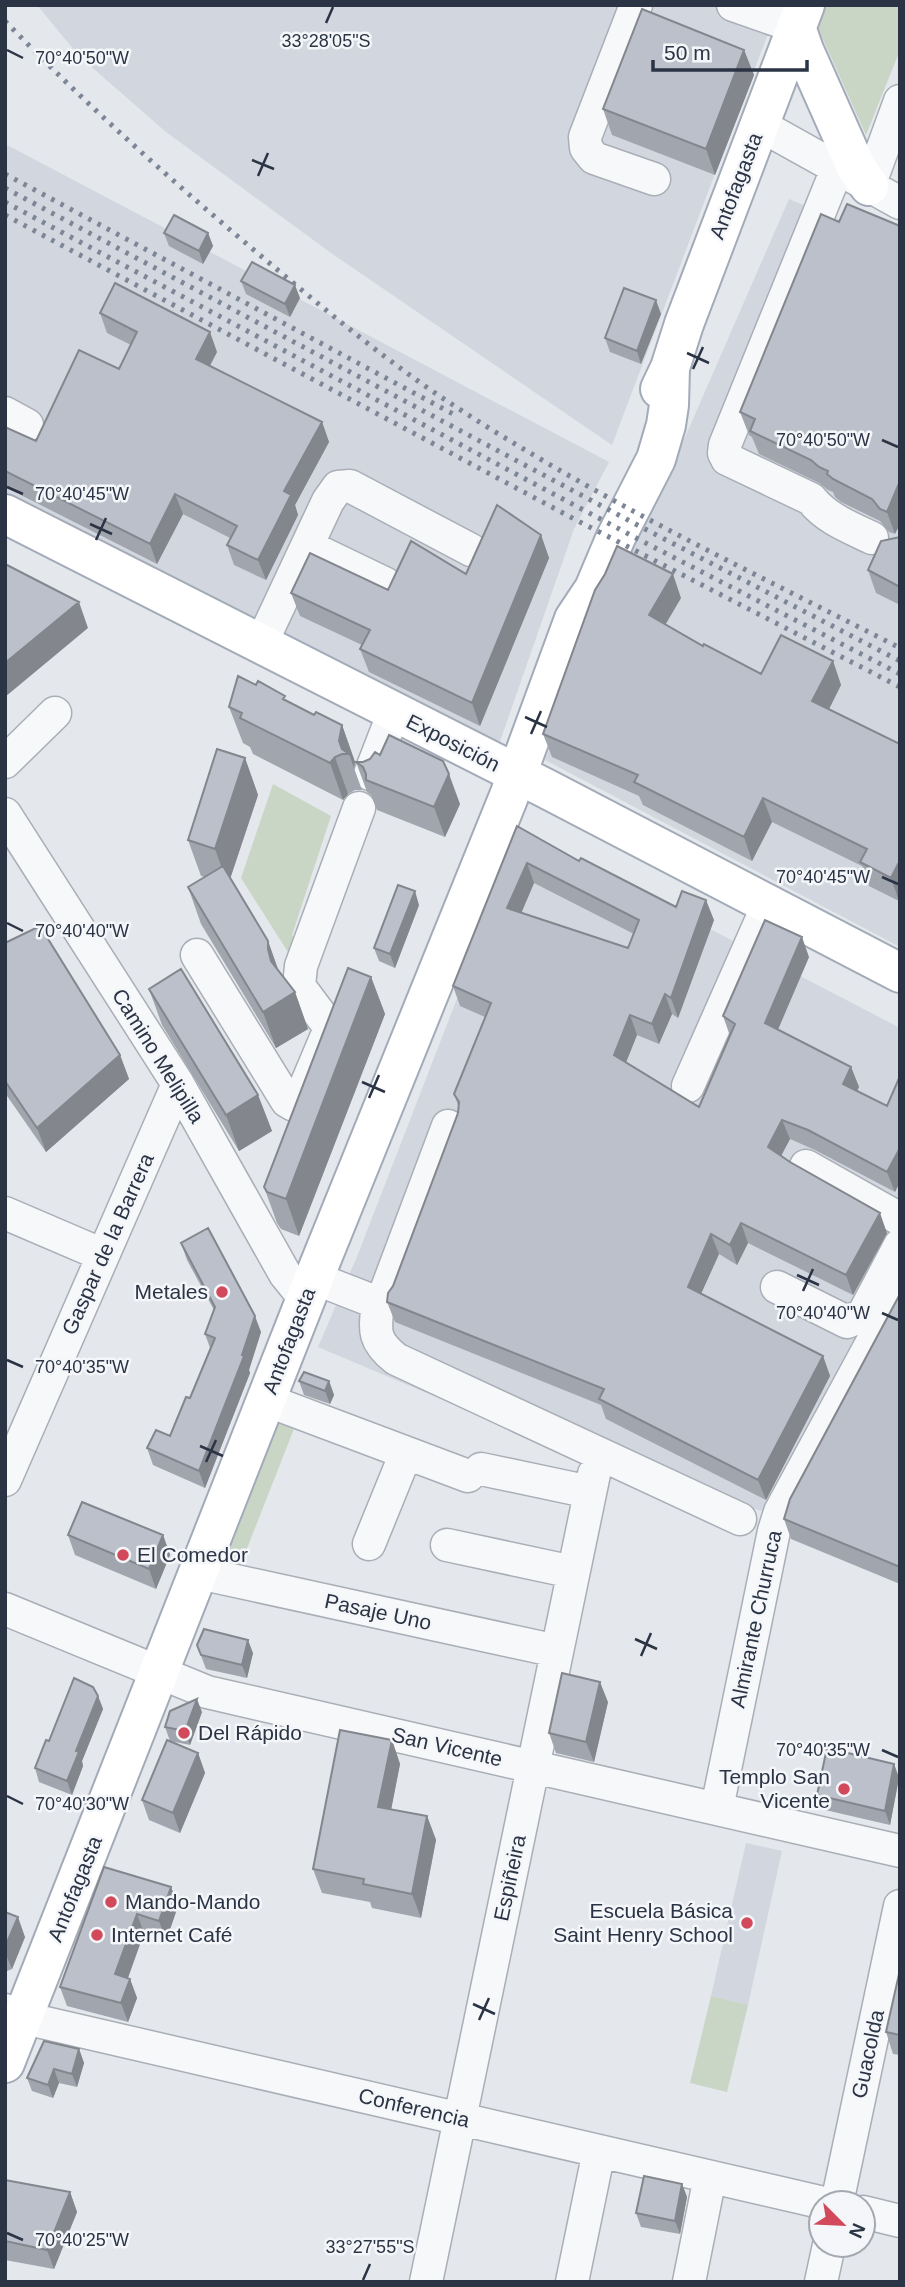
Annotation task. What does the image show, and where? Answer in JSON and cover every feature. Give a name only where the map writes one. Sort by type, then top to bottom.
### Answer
[{"type":"main road","name":"Antofagasta","points":[[5,2063],[15,2014],[160,1674],[266,1400],[516,775],[574,619],[572,587],[587,540],[670,368],[684,324],[801,16]]},
{"type":"main road","points":[[801,16],[804,50],[856,167],[869,186]]},
{"type":"main road","name":"Exposición","points":[[5,514],[900,973]]},
{"type":"street","points":[[636,5],[585,137],[586,148],[594,158],[654,179]]},
{"type":"street","points":[[733,5],[801,16]]},
{"type":"street","points":[[872,538],[836,522],[811,499],[727,458],[724,446],[869,186],[900,101]]},
{"type":"street","points":[[760,125],[869,186]]},
{"type":"street","points":[[261,645],[328,502],[338,487],[350,486],[471,550]]},
{"type":"street","points":[[307,546],[386,584]]},
{"type":"street","points":[[370,774],[394,712]]},
{"type":"street","points":[[5,762],[55,713]]},
{"type":"street","points":[[197,955],[287,1101],[295,1105],[301,1097],[328,1033],[328,1025],[299,986],[301,966],[359,808]]},
{"type":"street","name":"Camino Melipilla","points":[[5,814],[177,1084],[285,1274],[310,1289]]},
{"type":"street","points":[[688,1086],[768,905]]},
{"type":"street","name":"Gaspar de la Barrera","points":[[5,1480],[177,1084]]},
{"type":"street","points":[[448,1126],[386,1295],[378,1302],[376,1325],[379,1343],[396,1359],[740,1520]]},
{"type":"street","points":[[806,1166],[900,1219]]},
{"type":"street","points":[[5,1213],[103,1255]]},
{"type":"street","points":[[777,1287],[847,1322],[863,1315],[900,1245]]},
{"type":"street","points":[[310,1289],[378,1302]]},
{"type":"street","name":"Almirante Churruca","points":[[717,1808],[780,1512],[900,1291]]},
{"type":"street","points":[[266,1400],[406,1453],[369,1544]]},
{"type":"street","name":"Espiñeira","points":[[406,1453],[474,1473],[592,1483],[426,2282]]},
{"type":"street","points":[[447,1545],[573,1572]]},
{"type":"street","name":"Pasaje Uno","points":[[199,1573],[557,1651]]},
{"type":"street","name":"San Vicente","points":[[5,1609],[207,1692],[900,1851]]},
{"type":"street","name":"Guacolda","points":[[840,2189],[900,1906]]},
{"type":"street","name":"Conferencia","points":[[15,2014],[807,2199]]},
{"type":"street","points":[[572,2282],[599,2151]]},
{"type":"street","points":[[689,2282],[710,2177]]},
{"type":"street","points":[[877,2215],[900,2221]]},
{"type":"street","points":[[821,2282],[826,2259]]},
{"type":"shaded area","points":[[37,5],[779,5],[612,445],[331,253],[166,132],[79,56]]},
{"type":"shaded area","points":[[5,144],[609,462],[574,529],[497,750],[5,492]]},
{"type":"shaded area","points":[[789,199],[900,245],[900,529],[894,545],[900,548],[900,947],[545,760],[621,560],[633,550],[662,490]]},
{"type":"shaded area","points":[[522,831],[900,1028],[900,1266],[766,1512],[618,1474],[318,1347],[358,1254]]},
{"type":"shaded area","name":"Escuela Básica Saint Henry School","points":[[746,1843],[782,1851],[748,2005],[711,1996]]},
{"type":"green space","points":[[818,5],[900,5],[900,50],[866,135],[813,17]]},
{"type":"green space","points":[[273,784],[331,816],[292,935],[299,946],[293,960],[241,878]]},
{"type":"green space","points":[[277,1406],[299,1416],[237,1574],[213,1569]]},
{"type":"green space","points":[[711,1996],[748,2005],[727,2092],[690,2083]]},
{"type":"building","points":[[642,9],[744,50],[706,149],[603,109]]},
{"type":"building","points":[[847,204],[900,226],[900,481],[887,512],[880,509],[872,499],[833,479],[827,474],[828,471],[811,460],[750,431],[755,419],[740,412],[821,214],[839,222]]},
{"type":"building","points":[[174,215],[208,233],[199,251],[164,233]]},
{"type":"building","points":[[252,262],[295,285],[285,304],[241,281]]},
{"type":"building","points":[[115,283],[210,332],[196,359],[322,422],[284,491],[291,495],[258,560],[227,545],[237,526],[175,494],[150,544],[5,471],[5,427],[36,441],[79,350],[119,369],[137,332],[100,313]]},
{"type":"building","points":[[624,288],[656,300],[637,351],[605,338]]},
{"type":"building","points":[[497,505],[541,535],[472,703],[360,649],[370,630],[291,593],[310,553],[388,590],[411,541],[466,574]]},
{"type":"building","points":[[900,537],[900,587],[868,570],[881,541]]},
{"type":"building","points":[[617,546],[673,574],[649,615],[703,646],[704,644],[761,674],[781,635],[833,661],[812,701],[900,744],[900,865],[898,864],[891,878],[860,862],[867,849],[763,798],[744,837],[634,782],[638,775],[543,734],[595,590]]},
{"type":"building","points":[[5,564],[79,602],[5,663]]},
{"type":"building","points":[[238,676],[256,685],[258,681],[285,696],[283,699],[314,715],[316,712],[342,725],[339,741],[342,749],[349,754],[335,757],[330,763],[240,718],[242,713],[229,707]]},
{"type":"building","points":[[389,735],[443,761],[449,774],[434,807],[366,780],[363,767],[356,762],[370,759],[375,752],[380,755]]},
{"type":"building","points":[[217,749],[245,758],[215,849],[188,840]]},
{"type":"building","points":[[517,826],[579,861],[581,858],[676,907],[682,891],[706,900],[671,998],[665,994],[652,1024],[630,1015],[614,1055],[699,1107],[735,1024],[723,1016],[765,920],[802,937],[765,1023],[851,1067],[843,1084],[887,1106],[900,1076],[900,1148],[887,1172],[808,1130],[782,1120],[768,1147],[880,1213],[846,1275],[741,1223],[730,1245],[711,1234],[688,1287],[823,1356],[758,1480],[599,1399],[604,1389],[387,1302],[388,1293],[393,1286],[458,1113],[459,1102],[454,1094],[491,1003],[453,986]],"holes":[[[527,863],[639,920],[628,948],[507,908]]]},
{"type":"building","points":[[223,866],[268,941],[271,961],[295,992],[263,1012],[188,887]]},
{"type":"building","points":[[398,885],[415,891],[390,954],[374,948]]},
{"type":"building","points":[[40,926],[120,1055],[37,1128],[5,1081],[5,943]]},
{"type":"building","points":[[348,968],[371,977],[286,1199],[267,1192],[264,1187]]},
{"type":"building","points":[[181,969],[258,1095],[226,1115],[149,989]]},
{"type":"building","points":[[208,1228],[255,1316],[242,1355],[244,1356],[199,1471],[147,1448],[156,1430],[170,1436],[186,1397],[190,1398],[215,1338],[205,1334],[215,1307],[181,1243]]},
{"type":"building","points":[[900,1294],[900,1567],[784,1519],[790,1499]]},
{"type":"building","points":[[304,1372],[329,1381],[325,1391],[299,1381]]},
{"type":"building","points":[[82,1502],[163,1535],[149,1569],[68,1535]]},
{"type":"building","points":[[204,1629],[248,1640],[242,1665],[201,1655],[197,1645]]},
{"type":"building","points":[[562,1673],[600,1682],[586,1742],[549,1733]]},
{"type":"building","points":[[74,1678],[93,1687],[98,1696],[67,1781],[35,1768],[46,1740],[49,1741]]},
{"type":"building","points":[[197,1699],[185,1731],[165,1727],[170,1711]]},
{"type":"building","points":[[340,1730],[392,1740],[378,1807],[427,1816],[412,1894],[363,1884],[364,1879],[313,1869]]},
{"type":"building","points":[[167,1740],[198,1753],[173,1813],[142,1800]]},
{"type":"building","points":[[827,1748],[894,1764],[885,1811],[817,1795]]},
{"type":"building","points":[[104,1867],[171,1887],[159,1921],[137,1914],[115,1974],[130,1979],[121,2003],[60,1987]]},
{"type":"building","points":[[5,1912],[18,1917],[5,1947]]},
{"type":"building","points":[[900,1975],[900,2035],[886,2032]]},
{"type":"building","points":[[44,2041],[79,2049],[72,2074],[54,2069],[48,2085],[27,2078]]},
{"type":"building","points":[[644,2176],[682,2184],[675,2221],[636,2213]]},
{"type":"building","points":[[5,2180],[70,2192],[47,2250],[5,2241]]},
{"type":"railway","points":[[5,21],[130,142],[195,199],[331,314],[428,388],[507,439],[617,502],[900,648]]},
{"type":"railway","points":[[5,174],[455,415]]},
{"type":"railway","points":[[5,188],[643,528],[900,661]]},
{"type":"railway","points":[[5,202],[638,539],[900,674]]},
{"type":"railway","points":[[5,215],[578,521],[900,687]]},
{"type":"place","name":"Metales","points":[[222,1292]]},
{"type":"place","name":"El Comedor","points":[[123,1555]]},
{"type":"place","name":"Del Rápido","points":[[184,1733]]},
{"type":"place","name":"Templo San Vicente","points":[[844,1789]]},
{"type":"place","name":"Mando-Mando","points":[[111,1902]]},
{"type":"place","name":"Escuela Básica Saint Henry School","points":[[747,1923]]},
{"type":"place","name":"Internet Café","points":[[97,1935]]}]
